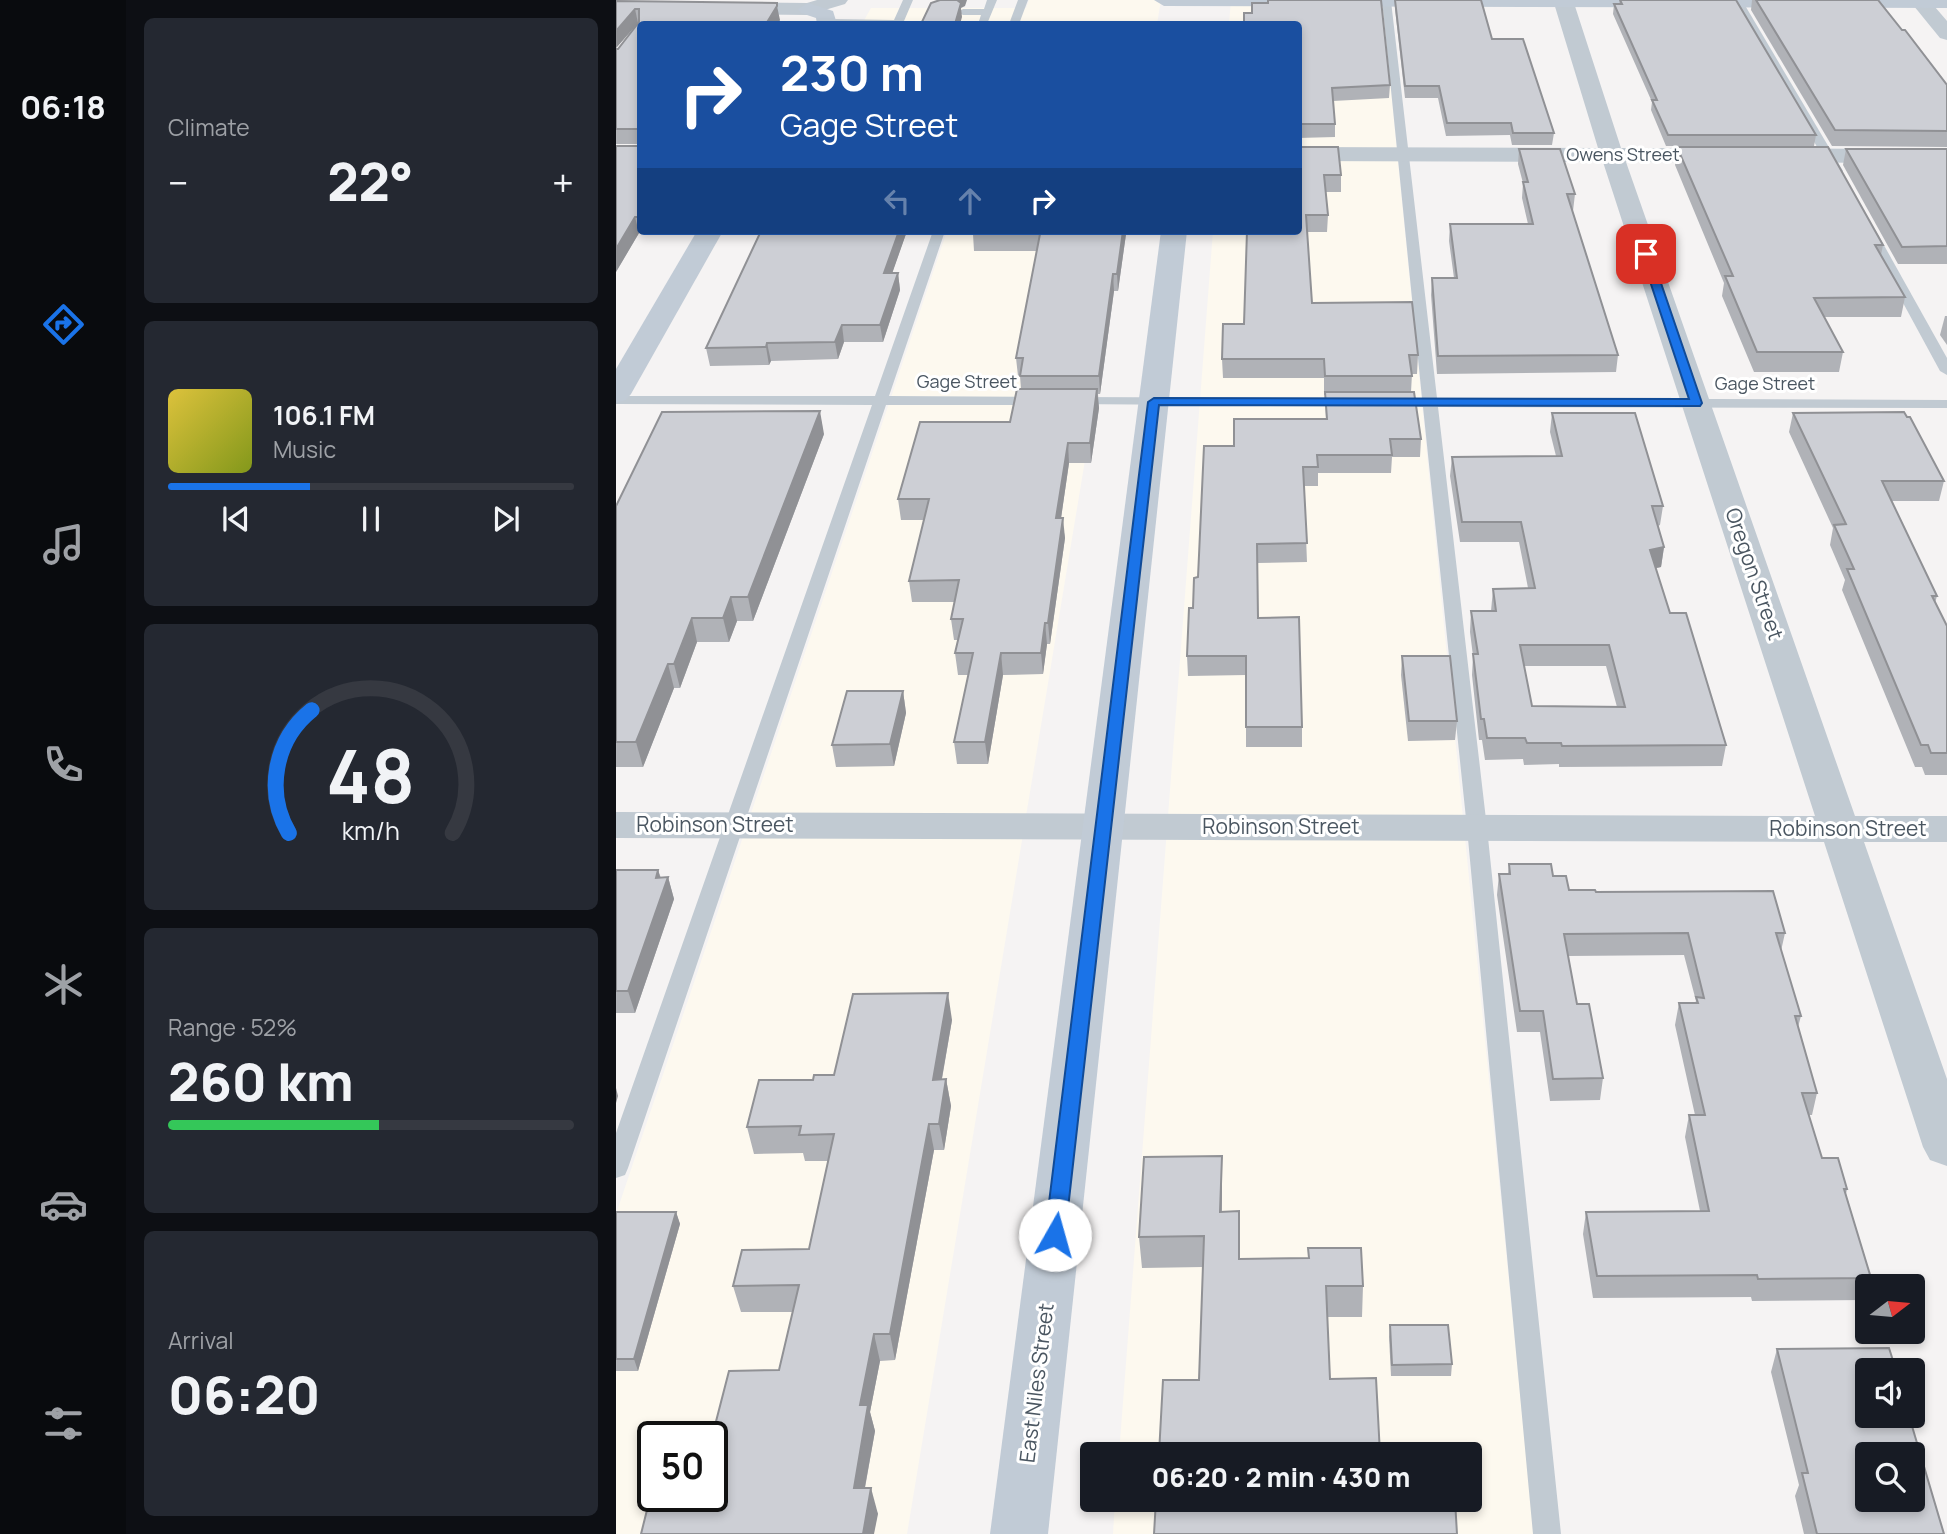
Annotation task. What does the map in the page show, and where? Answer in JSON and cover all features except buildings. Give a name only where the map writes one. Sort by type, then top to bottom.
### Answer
[{"type":"main road","points":[[830,21],[841,0]]},
{"type":"main road","points":[[1164,0],[1204,5],[1386,1],[1947,2]]},
{"type":"main road","points":[[808,9],[826,15],[828,21]]},
{"type":"main road","points":[[616,394],[708,235]]},
{"type":"main road","name":"East Niles Street","points":[[1020,1534],[1174,235]]},
{"type":"street","points":[[710,8],[808,9],[841,0]]},
{"type":"street","name":"Oregon Street","points":[[1563,1],[1612,155],[1947,1147]]},
{"type":"street","points":[[1919,1],[1947,34]]},
{"type":"street","name":"Owens Street","points":[[1302,155],[1947,156]]},
{"type":"street","name":"Robinson Street","points":[[616,825],[1947,829]]},
{"type":"lane","points":[[872,21],[901,19],[908,0]]},
{"type":"lane","points":[[984,21],[992,0]]},
{"type":"lane","points":[[1015,21],[1023,0]]},
{"type":"lane","points":[[1386,1],[1477,828],[1547,1534]]},
{"type":"lane","points":[[1738,2],[1842,179]]},
{"type":"lane","points":[[964,12],[987,12]]},
{"type":"lane","points":[[1861,215],[1947,371]]},
{"type":"lane","points":[[616,1168],[878,401],[938,235]]},
{"type":"lane","name":"Gage Street","points":[[616,400],[1947,404]]},
{"type":"shaded area","points":[[1029,0],[1161,0],[1158,21],[864,21],[871,8],[1026,8]]},
{"type":"shaded area","points":[[1231,0],[1382,0],[1534,1534],[1113,1534],[1114,1512],[1482,1512],[1482,1442],[1120,1442],[1213,235],[1302,235],[1302,21],[1229,21]]},
{"type":"shaded area","points":[[946,235],[1122,235],[907,1534],[616,1534],[616,1214]]},
{"type":"route","points":[[1055,1235],[1154,402],[1696,403],[1646,254]]}]
